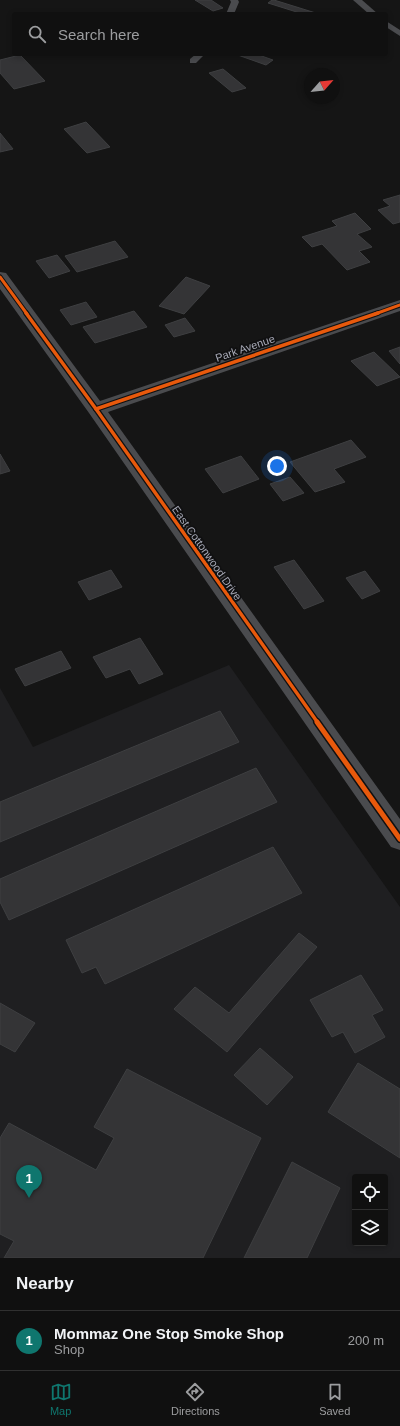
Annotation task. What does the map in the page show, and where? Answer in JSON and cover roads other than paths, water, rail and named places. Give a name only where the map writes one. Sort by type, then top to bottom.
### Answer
[{"type":"street","name":"East Cottonwood Drive","points":[[0,277],[96,409],[127,455],[400,839]]},
{"type":"street","name":"Park Avenue","points":[[96,409],[400,305]]},
{"type":"lane","points":[[231,12],[235,2],[234,0]]},
{"type":"lane","points":[[357,0],[372,12]]},
{"type":"lane","points":[[388,25],[400,34]]},
{"type":"lane","points":[[193,61],[199,56]]},
{"type":"place","name":"Mommaz One Stop Smoke Shop","points":[[29,1198]]}]
